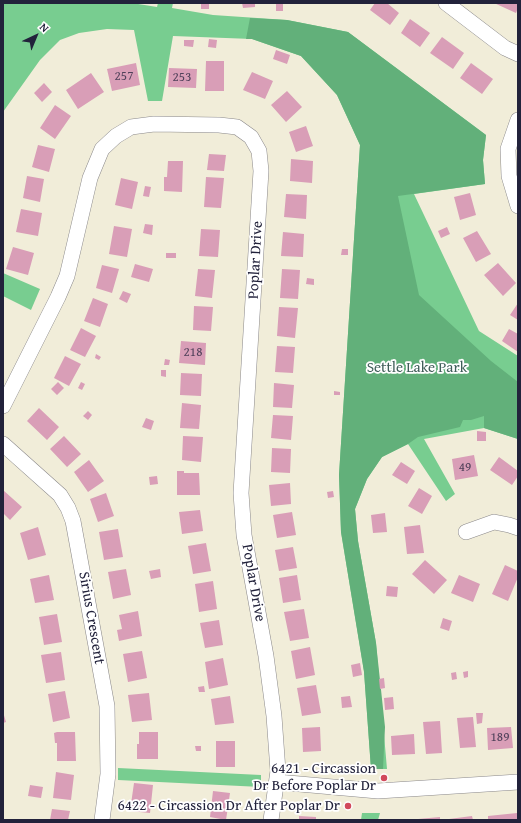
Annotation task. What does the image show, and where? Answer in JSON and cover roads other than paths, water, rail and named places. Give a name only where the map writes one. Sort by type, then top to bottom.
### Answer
[{"type":"street","points":[[446,3],[505,48],[518,54]]},
{"type":"street","points":[[518,120],[508,149],[509,176],[518,206]]},
{"type":"street","name":"Poplar Drive","points":[[3,406],[58,297],[67,276],[90,178],[102,149],[116,136],[131,126],[154,124],[219,125],[237,127],[251,137],[259,151],[261,171],[241,493],[244,535],[266,656],[274,724],[278,771],[271,820]]},
{"type":"street","name":"Sirius Crescent","points":[[3,444],[60,495],[68,508],[73,521],[107,706],[108,774],[102,820]]},
{"type":"street","points":[[466,532],[494,522],[518,528]]},
{"type":"street","points":[[277,782],[378,791],[518,782]]},
{"type":"place","name":"6421 - Circassion Dr Before Poplar Dr","points":[[384,778]]},
{"type":"place","name":"6422 - Circassion Dr After Poplar Dr","points":[[348,806]]},
{"type":"park label","name":"Settle Lake Park","points":[[417,368]]}]
